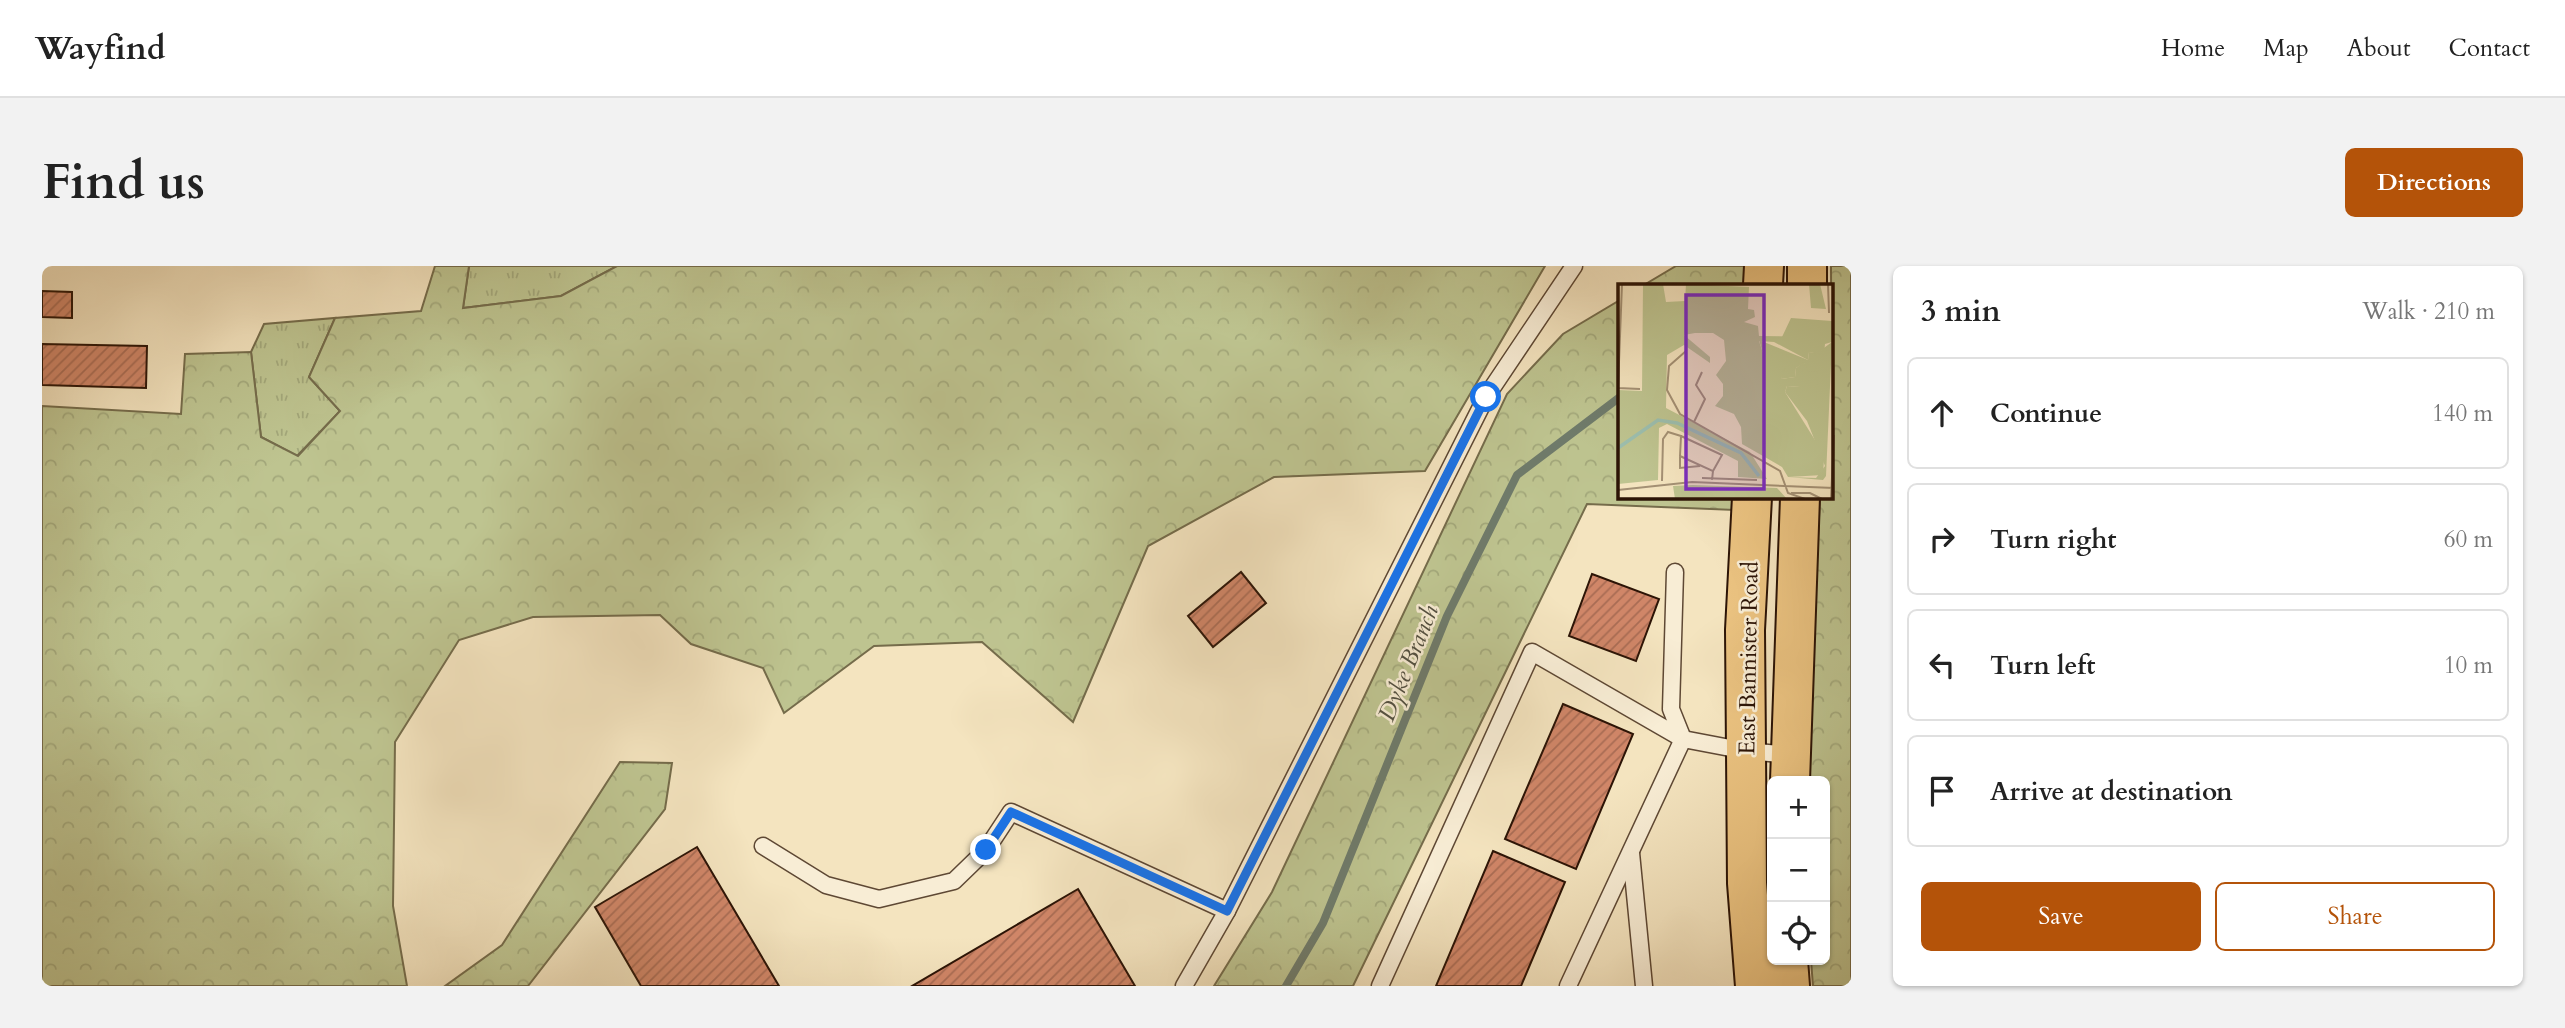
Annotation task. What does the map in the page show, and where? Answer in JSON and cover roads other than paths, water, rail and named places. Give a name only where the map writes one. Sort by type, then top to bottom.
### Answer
[{"type":"main road","points":[[1763,266],[1763,284]]},
{"type":"main road","points":[[1807,266],[1807,284]]},
{"type":"main road","name":"East Bannister Road","points":[[1752,499],[1745,630],[1746,883],[1755,986]]},
{"type":"main road","name":"East Bannister Road","points":[[1791,768],[1800,499]]},
{"type":"main road","points":[[1788,965],[1790,986]]},
{"type":"lane","points":[[1184,986],[1227,911],[1486,397],[1574,266]]},
{"type":"lane","points":[[1568,986],[1683,739],[1671,709],[1675,572]]},
{"type":"lane","points":[[1380,986],[1532,652],[1683,739],[1746,751],[1791,768]]},
{"type":"lane","points":[[763,846],[826,885],[879,899],[954,881],[986,850],[1011,812],[1227,911]]},
{"type":"lane","points":[[1631,851],[1644,986]]},
{"type":"waterway","name":"Dyke Branch","points":[[1286,986],[1323,923],[1447,616],[1517,475],[1618,399]]}]
